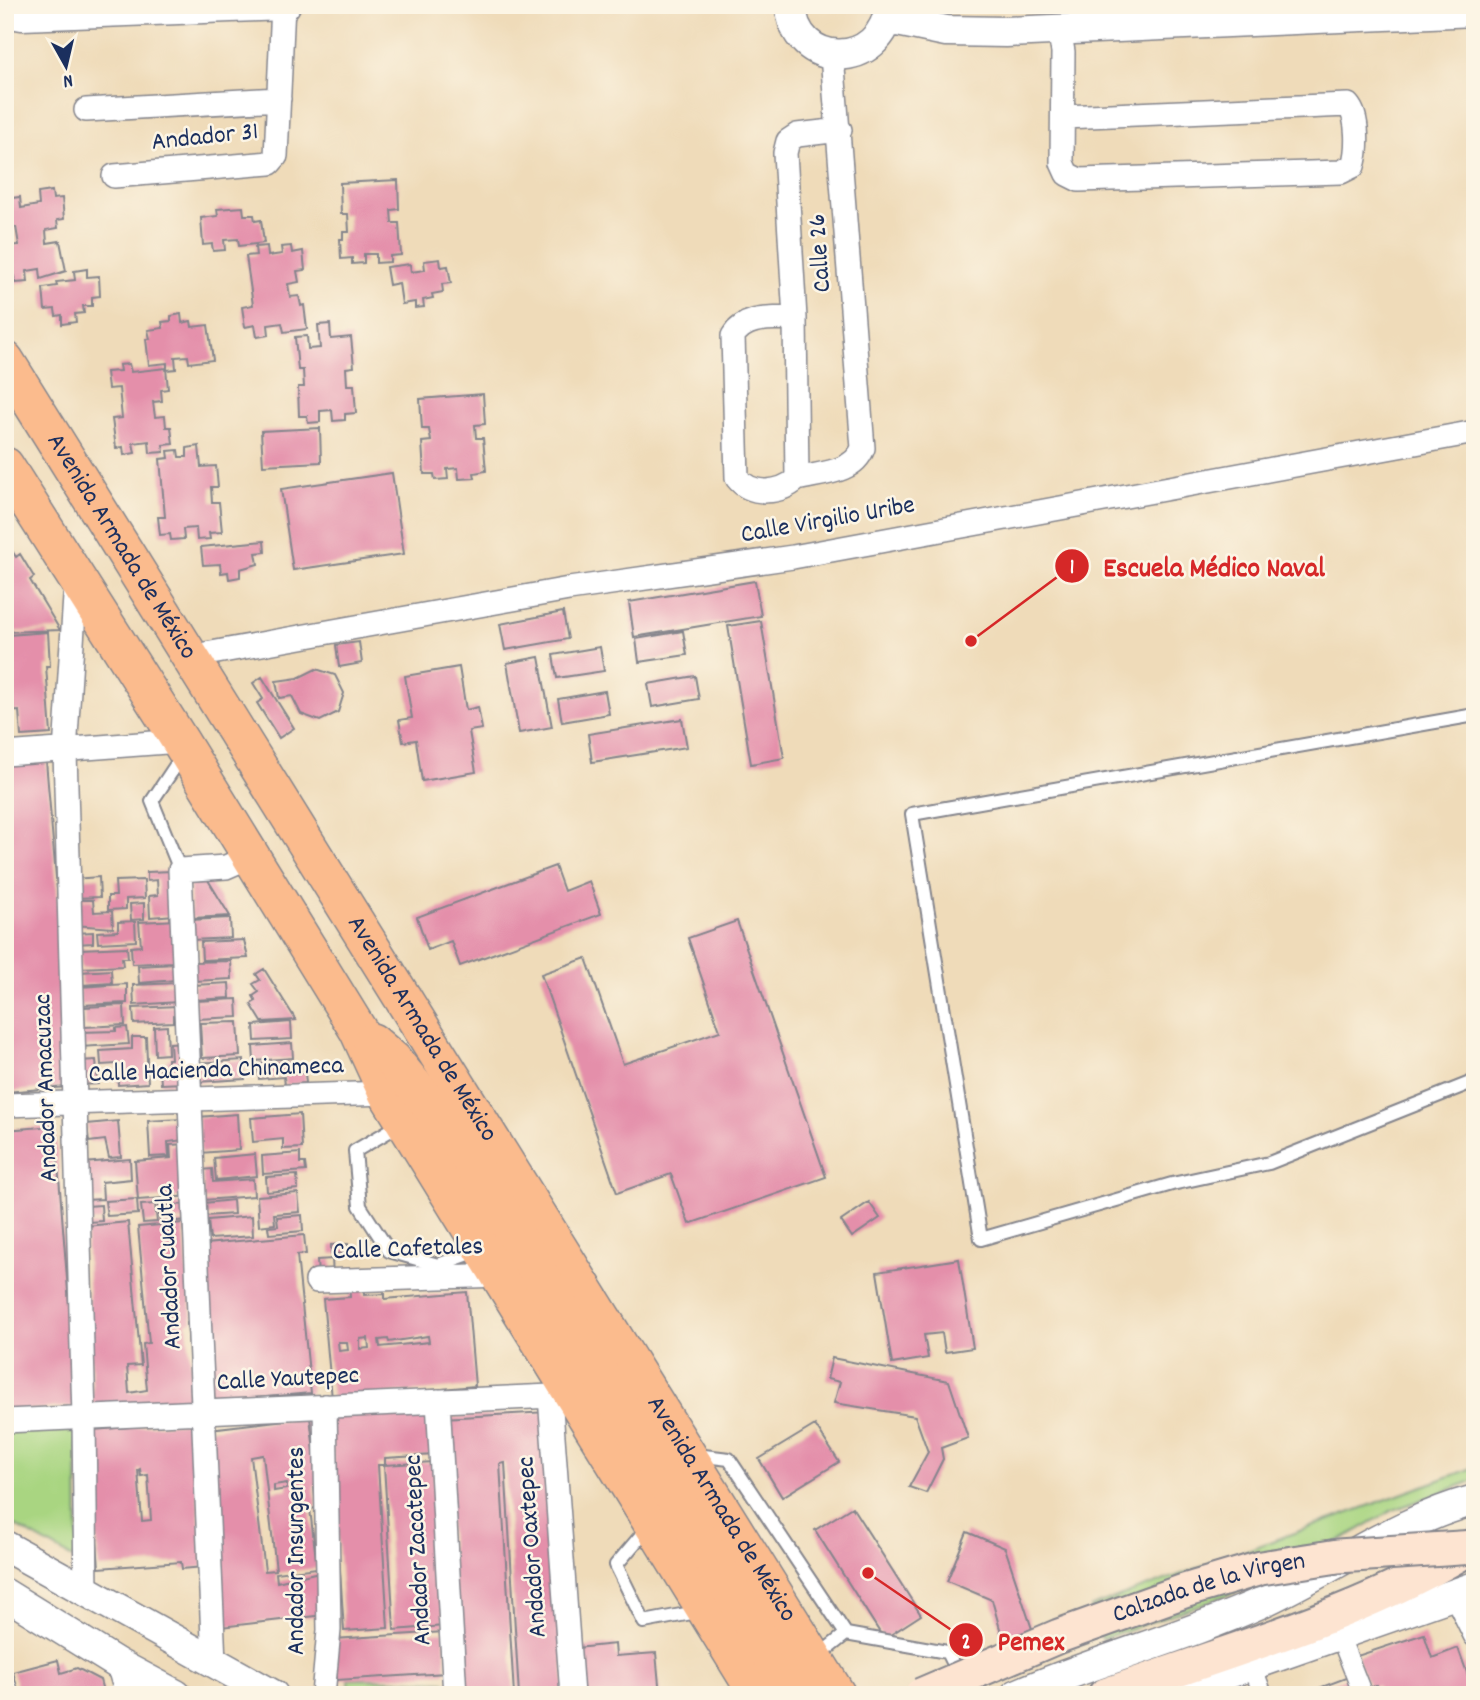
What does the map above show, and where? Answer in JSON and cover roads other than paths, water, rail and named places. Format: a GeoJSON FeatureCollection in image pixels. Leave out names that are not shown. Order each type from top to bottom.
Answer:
{"type":"FeatureCollection","features":[{"type":"Feature","properties":{"kind":"main road","name":"Avenida Armada de México"},"geometry":{"type":"LineString","coordinates":[[5,360],[837,1695]]}},
{"type":"Feature","properties":{"kind":"main road","name":"Avenida Armada de México"},"geometry":{"type":"LineString","coordinates":[[5,466],[183,746],[358,1030],[396,1108],[493,1262],[562,1395],[652,1522],[758,1695]]}},
{"type":"Feature","properties":{"kind":"main road"},"geometry":{"type":"LineString","coordinates":[[358,1030],[393,1060],[457,1138],[777,1666],[806,1695]]}},
{"type":"Feature","properties":{"kind":"main road","name":"Calzada de la Virgen"},"geometry":{"type":"LineString","coordinates":[[1105,1695],[1161,1686],[1429,1572],[1475,1546]]}},
{"type":"Feature","properties":{"kind":"main road","name":"Calzada de la Virgen"},"geometry":{"type":"LineString","coordinates":[[921,1694],[1059,1636],[1184,1591],[1261,1568],[1338,1556],[1475,1546]]}},
{"type":"Feature","properties":{"kind":"street"},"geometry":{"type":"LineString","coordinates":[[11,16],[284,5]]}},
{"type":"Feature","properties":{"kind":"street","name":"Andador 31"},"geometry":{"type":"LineString","coordinates":[[114,176],[270,163],[276,156],[284,5]]}},
{"type":"Feature","properties":{"kind":"street"},"geometry":{"type":"LineString","coordinates":[[766,5],[792,12],[803,38],[821,51],[832,55],[862,50],[879,37],[889,12],[946,31],[1059,28],[1143,16],[1475,11]]}},
{"type":"Feature","properties":{"kind":"street"},"geometry":{"type":"LineString","coordinates":[[1059,28],[1063,52],[1062,163],[1067,174],[1079,180],[1341,172],[1353,166],[1356,157],[1353,111],[1348,105],[1064,117]]}},
{"type":"Feature","properties":{"kind":"street","name":"Calle 26"},"geometry":{"type":"LineString","coordinates":[[797,479],[850,466],[860,458],[863,448],[832,55]]}},
{"type":"Feature","properties":{"kind":"street"},"geometry":{"type":"LineString","coordinates":[[86,110],[279,99]]}},
{"type":"Feature","properties":{"kind":"street"},"geometry":{"type":"LineString","coordinates":[[795,318],[754,320],[740,325],[733,336],[731,350],[737,478],[744,486],[755,491],[785,489],[797,479],[795,318],[785,153],[788,141],[797,135],[840,130]]}},
{"type":"Feature","properties":{"kind":"street","name":"Calle Virgilio Uribe"},"geometry":{"type":"LineString","coordinates":[[189,657],[569,589],[793,556],[1475,432]]}},
{"type":"Feature","properties":{"kind":"street","name":"Andador Amacuzac"},"geometry":{"type":"LineString","coordinates":[[76,581],[65,752],[84,1418],[86,1593]]}},
{"type":"Feature","properties":{"kind":"street"},"geometry":{"type":"LineString","coordinates":[[5,754],[183,746]]}},
{"type":"Feature","properties":{"kind":"street"},"geometry":{"type":"LineString","coordinates":[[180,870],[226,867],[251,856]]}},
{"type":"Feature","properties":{"kind":"street","name":"Andador Cuautla"},"geometry":{"type":"LineString","coordinates":[[180,870],[214,1662]]}},
{"type":"Feature","properties":{"kind":"street","name":"Calle Hacienda Chinameca"},"geometry":{"type":"LineString","coordinates":[[5,1105],[190,1100],[396,1108]]}},
{"type":"Feature","properties":{"kind":"street","name":"Calle Cafetales"},"geometry":{"type":"LineString","coordinates":[[317,1281],[493,1262]]}},
{"type":"Feature","properties":{"kind":"street","name":"Calle Yautepec"},"geometry":{"type":"LineString","coordinates":[[5,1421],[562,1395]]}},
{"type":"Feature","properties":{"kind":"street","name":"Andador Oaxtepec"},"geometry":{"type":"LineString","coordinates":[[562,1395],[572,1695]]}},
{"type":"Feature","properties":{"kind":"street","name":"Andador Zacatepec"},"geometry":{"type":"LineString","coordinates":[[438,1401],[455,1695]]}},
{"type":"Feature","properties":{"kind":"street","name":"Andador Insurgentes"},"geometry":{"type":"LineString","coordinates":[[323,1695],[329,1630],[324,1406]]}},
{"type":"Feature","properties":{"kind":"street"},"geometry":{"type":"LineString","coordinates":[[1016,1695],[1247,1609],[1319,1574],[1408,1524],[1475,1500]]}},
{"type":"Feature","properties":{"kind":"street"},"geometry":{"type":"LineString","coordinates":[[5,1546],[273,1695]]}},
{"type":"Feature","properties":{"kind":"street"},"geometry":{"type":"LineString","coordinates":[[1465,1591],[1475,1635]]}},
{"type":"Feature","properties":{"kind":"street","name":"Calzada de la Virgen"},"geometry":{"type":"LineString","coordinates":[[1161,1686],[1252,1664],[1465,1591]]}},
{"type":"Feature","properties":{"kind":"street"},"geometry":{"type":"LineString","coordinates":[[5,1594],[118,1664],[176,1695]]}},
{"type":"Feature","properties":{"kind":"street"},"geometry":{"type":"LineString","coordinates":[[1339,1634],[1363,1695]]}},
{"type":"Feature","properties":{"kind":"street"},"geometry":{"type":"LineString","coordinates":[[118,1664],[127,1695]]}},
{"type":"Feature","properties":{"kind":"street"},"geometry":{"type":"LineString","coordinates":[[1252,1664],[1263,1695]]}},
{"type":"Feature","properties":{"kind":"street"},"geometry":{"type":"LineString","coordinates":[[5,1688],[7,1695]]}},
{"type":"Feature","properties":{"kind":"lane"},"geometry":{"type":"LineString","coordinates":[[1475,715],[912,814],[981,1239],[1172,1184],[1269,1163],[1475,1081]]}},
{"type":"Feature","properties":{"kind":"lane","name":"Andador Cuautla"},"geometry":{"type":"LineString","coordinates":[[180,870],[152,801],[183,746]]}},
{"type":"Feature","properties":{"kind":"lane"},"geometry":{"type":"LineString","coordinates":[[396,1108],[355,1151],[360,1206],[389,1251],[438,1265],[493,1262]]}},
{"type":"Feature","properties":{"kind":"lane"},"geometry":{"type":"LineString","coordinates":[[687,1454],[729,1459],[846,1634],[947,1652],[968,1695]]}},
{"type":"Feature","properties":{"kind":"lane"},"geometry":{"type":"LineString","coordinates":[[652,1522],[616,1565],[644,1622],[706,1610]]}},
{"type":"Feature","properties":{"kind":"lane"},"geometry":{"type":"LineString","coordinates":[[815,1658],[846,1634]]}},
{"type":"Feature","properties":{"kind":"place","name":"Escuela Médico Naval"},"geometry":{"type":"Point","coordinates":[971,641]}},
{"type":"Feature","properties":{"kind":"place","name":"Pemex"},"geometry":{"type":"Point","coordinates":[868,1573]}}]}
